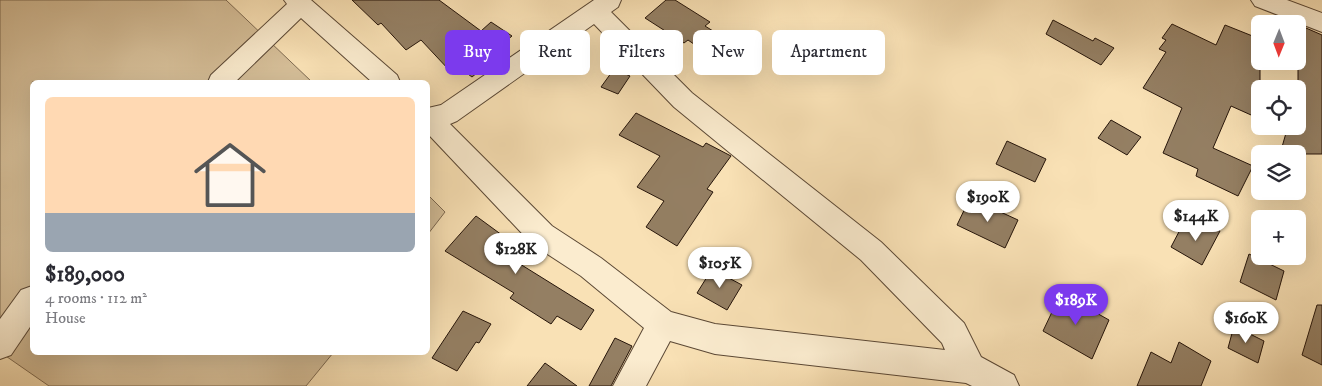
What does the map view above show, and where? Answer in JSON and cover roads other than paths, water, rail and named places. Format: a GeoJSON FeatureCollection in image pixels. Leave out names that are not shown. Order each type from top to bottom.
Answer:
{"type":"FeatureCollection","features":[{"type":"Feature","properties":{"kind":"street"},"geometry":{"type":"LineString","coordinates":[[1263,0],[1322,23]]}},
{"type":"Feature","properties":{"kind":"street"},"geometry":{"type":"LineString","coordinates":[[222,80],[298,2],[386,80]]}},
{"type":"Feature","properties":{"kind":"street"},"geometry":{"type":"LineString","coordinates":[[430,118],[448,114],[604,6],[683,100],[871,251],[953,332],[970,368]]}},
{"type":"Feature","properties":{"kind":"street"},"geometry":{"type":"LineString","coordinates":[[430,120],[542,235],[591,267],[663,324],[715,339],[970,368],[1003,386]]}},
{"type":"Feature","properties":{"kind":"street"},"geometry":{"type":"LineString","coordinates":[[0,344],[30,303]]}},
{"type":"Feature","properties":{"kind":"street"},"geometry":{"type":"LineString","coordinates":[[629,386],[663,324]]}}]}
